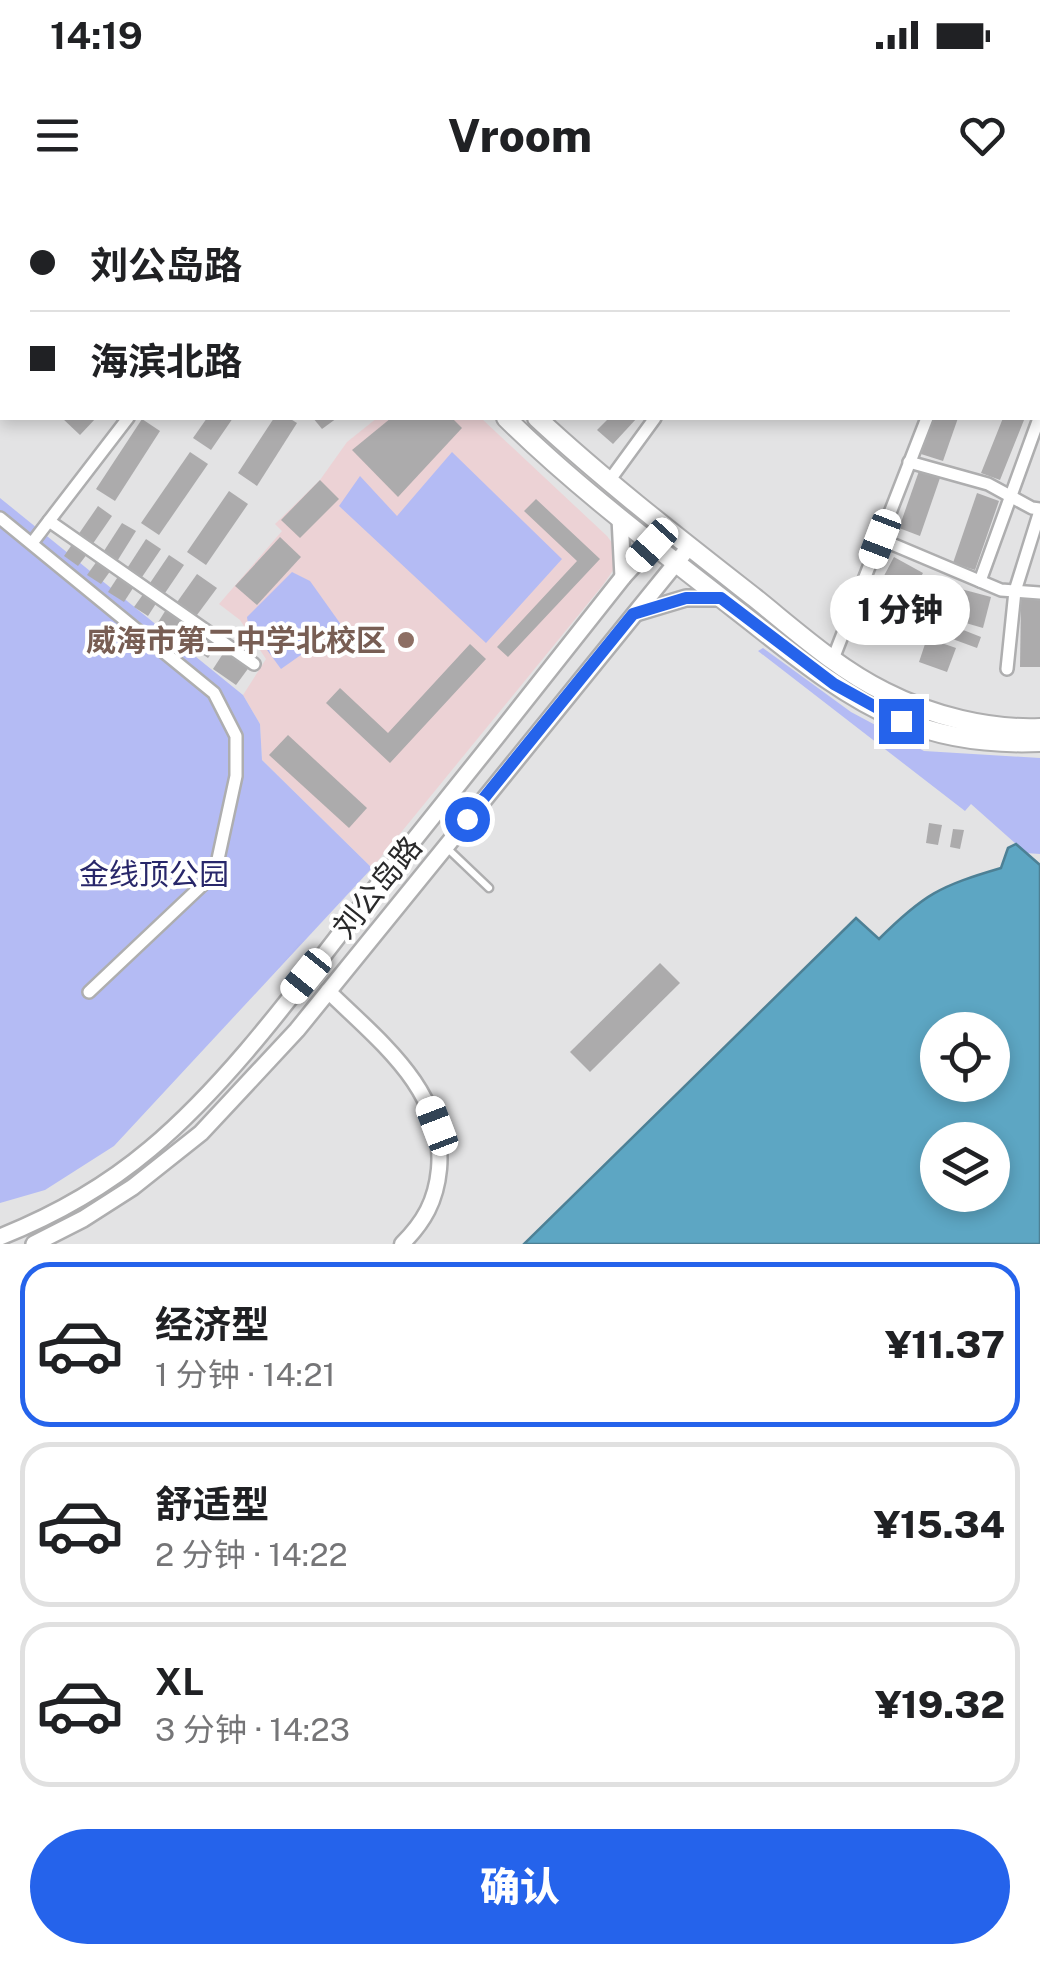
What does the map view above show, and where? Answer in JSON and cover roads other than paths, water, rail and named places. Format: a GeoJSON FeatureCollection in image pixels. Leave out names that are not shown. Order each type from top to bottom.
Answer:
{"type":"FeatureCollection","features":[{"type":"Feature","properties":{"kind":"main road"},"geometry":{"type":"LineString","coordinates":[[508,420],[556,466],[652,545],[834,684],[901,721],[971,739],[1040,742]]}},
{"type":"Feature","properties":{"kind":"main road"},"geometry":{"type":"LineString","coordinates":[[539,420],[690,547],[832,659],[884,692],[947,717],[1016,729],[1040,728]]}},
{"type":"Feature","properties":{"kind":"main road"},"geometry":{"type":"LineString","coordinates":[[620,518],[623,578]]}},
{"type":"Feature","properties":{"kind":"main road","name":"刘公岛路"},"geometry":{"type":"LineString","coordinates":[[0,1237],[38,1222],[94,1188],[149,1150],[186,1115],[265,1027],[667,528]]}},
{"type":"Feature","properties":{"kind":"main road","name":"刘公岛路"},"geometry":{"type":"LineString","coordinates":[[34,1244],[83,1219],[165,1165],[213,1120],[297,1030],[690,547]]}},
{"type":"Feature","properties":{"kind":"main road"},"geometry":{"type":"LineString","coordinates":[[633,614],[686,598],[721,598]]}},
{"type":"Feature","properties":{"kind":"street"},"geometry":{"type":"LineString","coordinates":[[32,543],[126,420]]}},
{"type":"Feature","properties":{"kind":"street"},"geometry":{"type":"LineString","coordinates":[[609,482],[654,420]]}},
{"type":"Feature","properties":{"kind":"street"},"geometry":{"type":"LineString","coordinates":[[832,659],[925,420]]}},
{"type":"Feature","properties":{"kind":"street"},"geometry":{"type":"LineString","coordinates":[[980,582],[1036,420]]}},
{"type":"Feature","properties":{"kind":"street"},"geometry":{"type":"LineString","coordinates":[[909,462],[988,484],[1040,510],[1016,591],[1007,669]]}},
{"type":"Feature","properties":{"kind":"street"},"geometry":{"type":"LineString","coordinates":[[0,518],[214,693],[236,736],[236,776],[215,873],[90,992]]}},
{"type":"Feature","properties":{"kind":"street"},"geometry":{"type":"LineString","coordinates":[[49,521],[254,664]]}},
{"type":"Feature","properties":{"kind":"street"},"geometry":{"type":"LineString","coordinates":[[880,539],[1000,590],[1040,593]]}},
{"type":"Feature","properties":{"kind":"street"},"geometry":{"type":"LineString","coordinates":[[328,992],[406,1070],[430,1106],[437,1126],[441,1143],[431,1207],[402,1244]]}},
{"type":"Feature","properties":{"kind":"lane"},"geometry":{"type":"LineString","coordinates":[[445,846],[490,888]]}},
{"type":"Feature","properties":{"kind":"place","name":"威海市第二中学北校区"},"geometry":{"type":"Point","coordinates":[406,640]}},
{"type":"Feature","properties":{"kind":"park label","name":"金线顶公园"},"geometry":{"type":"Point","coordinates":[154,874]}}]}
